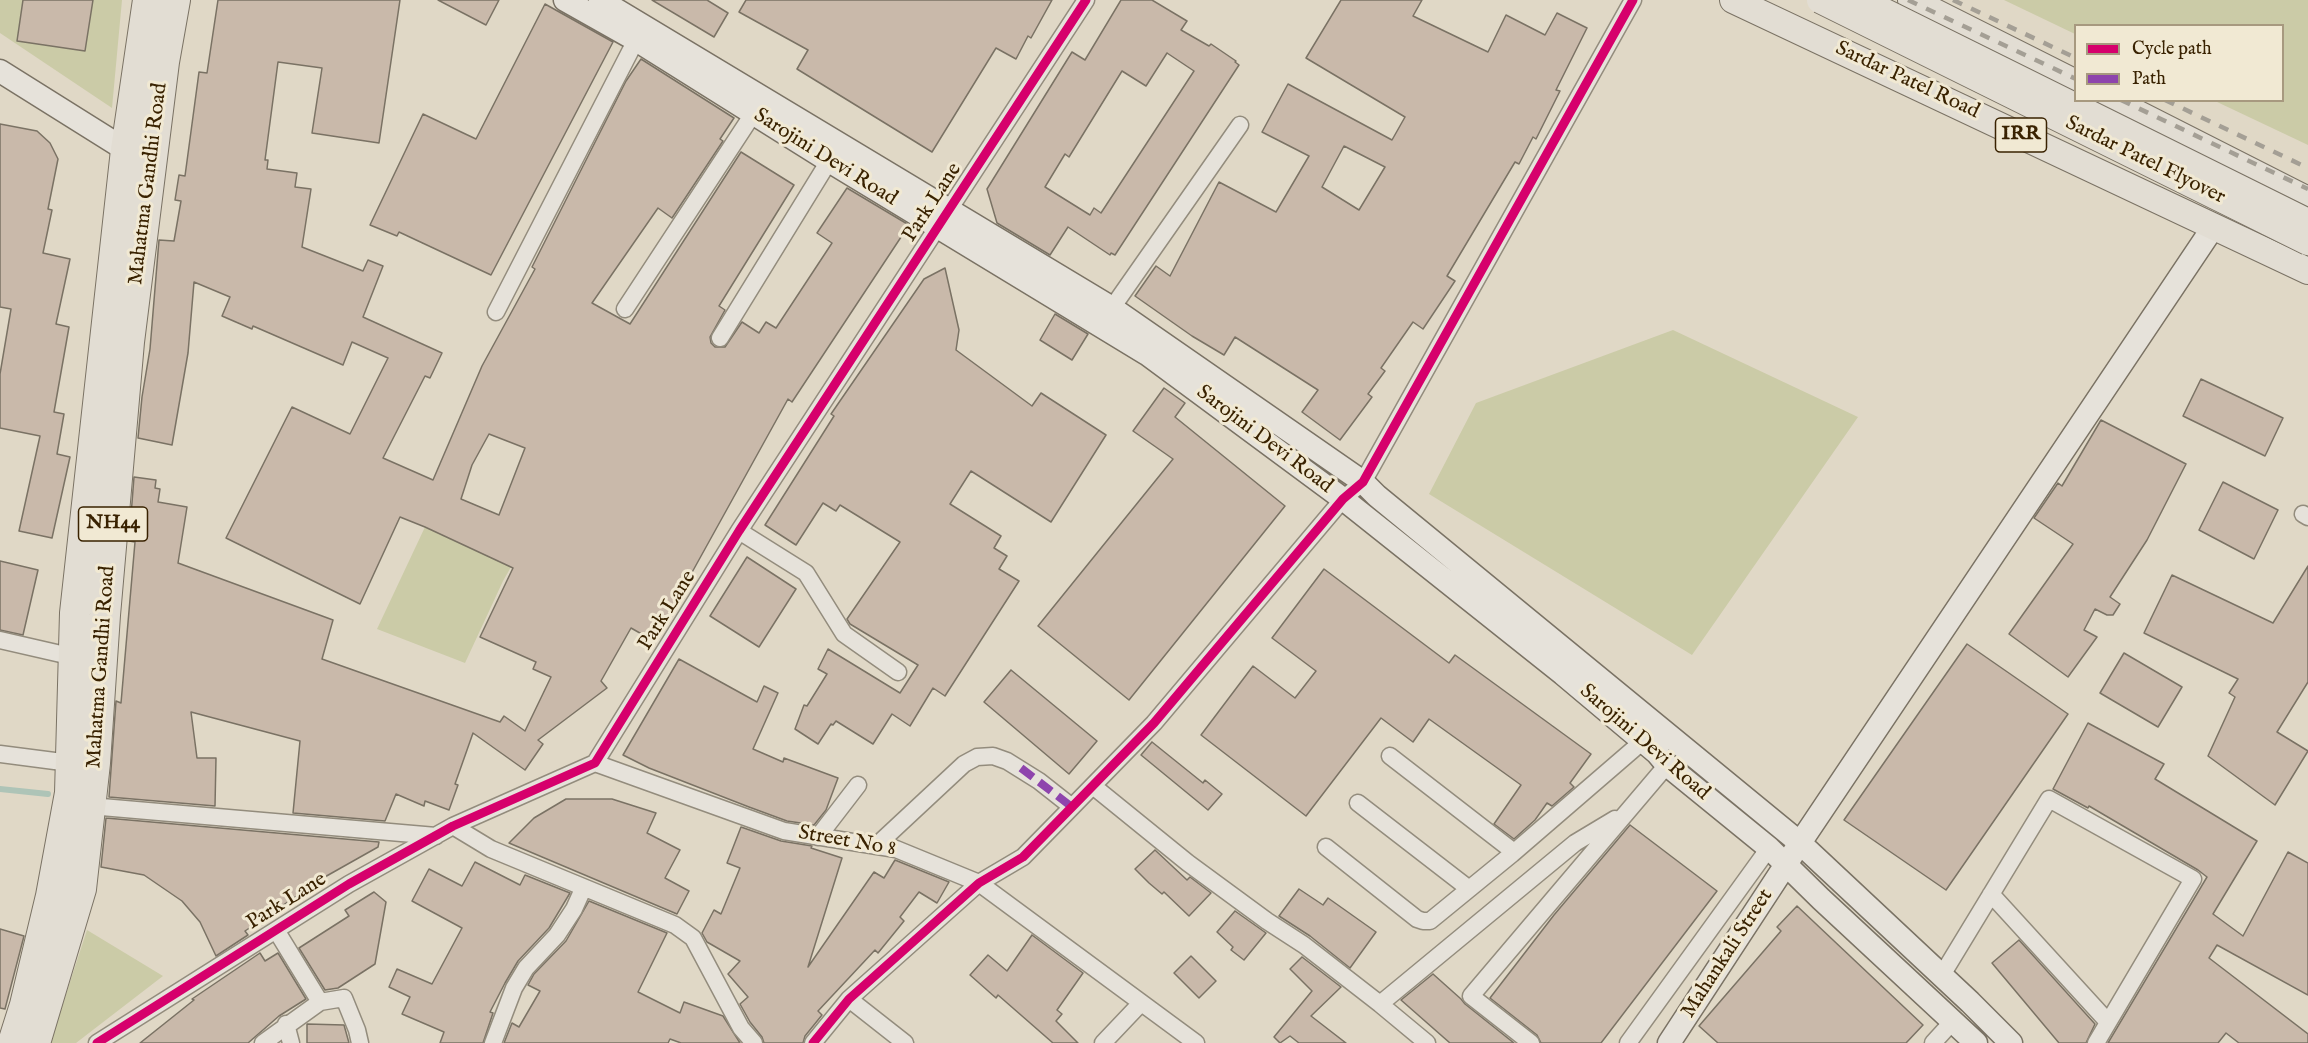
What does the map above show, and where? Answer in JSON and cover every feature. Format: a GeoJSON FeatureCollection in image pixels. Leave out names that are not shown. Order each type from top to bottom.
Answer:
{"type":"FeatureCollection","features":[{"type":"Feature","properties":{"kind":"highway","name":"Mahatma Gandhi Road"},"geometry":{"type":"LineString","coordinates":[[13,1043],[25,1005],[51,896],[70,793],[77,592],[126,150],[148,0]]}},
{"type":"Feature","properties":{"kind":"highway","name":"Mahatma Gandhi Road"},"geometry":{"type":"LineString","coordinates":[[35,1043],[81,889],[129,342],[164,62],[175,0]]}},
{"type":"Feature","properties":{"kind":"main road","name":"Sarojini Devi Road"},"geometry":{"type":"LineString","coordinates":[[565,0],[636,40],[829,161],[1112,308],[1363,482],[1377,496],[1800,843],[1942,975],[2011,1043]]}},
{"type":"Feature","properties":{"kind":"main road","name":"Sarojini Devi Road"},"geometry":{"type":"LineString","coordinates":[[600,0],[944,219],[1147,354],[1343,499],[1563,674],[1657,753],[1667,765],[1769,848],[1976,1043]]}},
{"type":"Feature","properties":{"kind":"main road","name":"Sardar Patel Road"},"geometry":{"type":"LineString","coordinates":[[1733,0],[2308,271]]}},
{"type":"Feature","properties":{"kind":"main road","name":"Sardar Patel Flyover"},"geometry":{"type":"LineString","coordinates":[[1820,0],[2308,242]]}},
{"type":"Feature","properties":{"kind":"main road","name":"Sardar Patel Flyover"},"geometry":{"type":"LineString","coordinates":[[1861,0],[2308,222]]}},
{"type":"Feature","properties":{"kind":"main road"},"geometry":{"type":"LineString","coordinates":[[1911,0],[2074,82]]}},
{"type":"Feature","properties":{"kind":"main road"},"geometry":{"type":"LineString","coordinates":[[0,71],[126,150]]}},
{"type":"Feature","properties":{"kind":"main road"},"geometry":{"type":"LineString","coordinates":[[2115,102],[2305,198],[2271,253]]}},
{"type":"Feature","properties":{"kind":"main road","name":"Mahankali Street"},"geometry":{"type":"LineString","coordinates":[[1669,1043],[1800,843],[2214,226]]}},
{"type":"Feature","properties":{"kind":"street","name":"Park Lane"},"geometry":{"type":"LineString","coordinates":[[97,1043],[349,884],[453,826],[595,763],[739,531],[1086,0]]}},
{"type":"Feature","properties":{"kind":"street"},"geometry":{"type":"LineString","coordinates":[[813,1043],[849,999],[979,883],[1023,857],[1093,786],[1154,723],[1343,499],[1363,482],[1633,0]]}},
{"type":"Feature","properties":{"kind":"street"},"geometry":{"type":"LineString","coordinates":[[496,312],[636,40]]}},
{"type":"Feature","properties":{"kind":"street"},"geometry":{"type":"LineString","coordinates":[[625,309],[753,114]]}},
{"type":"Feature","properties":{"kind":"street"},"geometry":{"type":"LineString","coordinates":[[1112,308],[1240,124]]}},
{"type":"Feature","properties":{"kind":"street"},"geometry":{"type":"LineString","coordinates":[[720,338],[829,161]]}},
{"type":"Feature","properties":{"kind":"street"},"geometry":{"type":"LineString","coordinates":[[739,531],[806,573],[844,634],[898,672]]}},
{"type":"Feature","properties":{"kind":"street"},"geometry":{"type":"LineString","coordinates":[[0,640],[74,657]]}},
{"type":"Feature","properties":{"kind":"street"},"geometry":{"type":"LineString","coordinates":[[1326,847],[1423,921],[1430,921],[1643,741]]}},
{"type":"Feature","properties":{"kind":"street"},"geometry":{"type":"LineString","coordinates":[[0,754],[70,763]]}},
{"type":"Feature","properties":{"kind":"street"},"geometry":{"type":"LineString","coordinates":[[876,846],[964,764],[976,757],[993,756],[1014,764],[1072,807]]}},
{"type":"Feature","properties":{"kind":"street"},"geometry":{"type":"LineString","coordinates":[[1390,756],[1514,852]]}},
{"type":"Feature","properties":{"kind":"street","name":"Street No 8"},"geometry":{"type":"LineString","coordinates":[[595,763],[784,831],[896,849],[979,883],[1196,1043]]}},
{"type":"Feature","properties":{"kind":"street"},"geometry":{"type":"LineString","coordinates":[[1531,1043],[1471,996],[1667,765]]}},
{"type":"Feature","properties":{"kind":"street"},"geometry":{"type":"LineString","coordinates":[[818,837],[858,785]]}},
{"type":"Feature","properties":{"kind":"street"},"geometry":{"type":"LineString","coordinates":[[1093,786],[1188,863],[1304,945],[1427,1043]]}},
{"type":"Feature","properties":{"kind":"street"},"geometry":{"type":"LineString","coordinates":[[1942,975],[2049,799],[2193,879],[2096,1043]]}},
{"type":"Feature","properties":{"kind":"street"},"geometry":{"type":"LineString","coordinates":[[1358,803],[1468,888]]}},
{"type":"Feature","properties":{"kind":"street"},"geometry":{"type":"LineString","coordinates":[[90,806],[436,836]]}},
{"type":"Feature","properties":{"kind":"street"},"geometry":{"type":"LineString","coordinates":[[1380,1004],[1575,843],[1629,810]]}},
{"type":"Feature","properties":{"kind":"street"},"geometry":{"type":"LineString","coordinates":[[453,826],[491,849],[583,889],[675,925],[693,938],[741,1028],[754,1043]]}},
{"type":"Feature","properties":{"kind":"street"},"geometry":{"type":"LineString","coordinates":[[1628,1043],[1769,848]]}},
{"type":"Feature","properties":{"kind":"street"},"geometry":{"type":"LineString","coordinates":[[493,1043],[514,988],[526,968],[557,935],[574,909],[583,889]]}},
{"type":"Feature","properties":{"kind":"street"},"geometry":{"type":"LineString","coordinates":[[1991,894],[2108,1022]]}},
{"type":"Feature","properties":{"kind":"street"},"geometry":{"type":"LineString","coordinates":[[276,930],[320,1002]]}},
{"type":"Feature","properties":{"kind":"street"},"geometry":{"type":"LineString","coordinates":[[263,1043],[286,1024],[320,1002],[344,998],[360,1043]]}},
{"type":"Feature","properties":{"kind":"street"},"geometry":{"type":"LineString","coordinates":[[849,999],[905,1043]]}},
{"type":"Feature","properties":{"kind":"street"},"geometry":{"type":"LineString","coordinates":[[1103,1043],[1141,1003]]}},
{"type":"Feature","properties":{"kind":"street"},"geometry":{"type":"LineString","coordinates":[[1934,1043],[1954,1020]]}},
{"type":"Feature","properties":{"kind":"street"},"geometry":{"type":"LineString","coordinates":[[286,1024],[291,1043]]}},
{"type":"Feature","properties":{"kind":"green space"},"geometry":{"type":"Polygon","coordinates":[[[0,0],[122,0],[112,108],[0,33],[0,0]]]}},
{"type":"Feature","properties":{"kind":"green space"},"geometry":{"type":"Polygon","coordinates":[[[2004,0],[2308,0],[2308,145],[2217,102],[2284,102],[2284,24],[2074,24],[2074,34],[2004,0]]]}},
{"type":"Feature","properties":{"kind":"green space"},"geometry":{"type":"Polygon","coordinates":[[[1673,330],[1858,417],[1692,655],[1429,494],[1476,403],[1673,330]]]}},
{"type":"Feature","properties":{"kind":"green space"},"geometry":{"type":"Polygon","coordinates":[[[425,527],[511,567],[465,663],[377,629],[425,527]]]}},
{"type":"Feature","properties":{"kind":"green space"},"geometry":{"type":"Polygon","coordinates":[[[87,930],[163,976],[76,1043],[50,1043],[87,930]]]}},
{"type":"Feature","properties":{"kind":"building"},"geometry":{"type":"Polygon","coordinates":[[[23,0],[93,0],[85,51],[17,41],[23,0]]]}},
{"type":"Feature","properties":{"kind":"building"},"geometry":{"type":"Polygon","coordinates":[[[218,0],[400,0],[379,143],[312,133],[322,68],[278,62],[265,160],[268,160],[267,169],[297,173],[295,187],[311,189],[302,247],[363,271],[368,260],[383,266],[363,317],[442,353],[430,378],[425,376],[383,458],[433,480],[482,366],[535,269],[532,267],[626,81],[641,59],[734,118],[720,139],[723,141],[672,218],[658,208],[592,303],[630,324],[741,152],[794,185],[719,306],[725,310],[710,337],[715,347],[725,347],[742,322],[759,333],[766,322],[776,328],[832,243],[817,233],[847,188],[909,225],[792,402],[788,399],[654,641],[631,628],[601,681],[607,688],[538,740],[543,744],[525,770],[473,733],[455,784],[458,785],[449,810],[425,801],[424,806],[396,794],[385,821],[293,813],[300,741],[191,712],[197,758],[216,758],[215,806],[109,797],[116,701],[121,703],[135,542],[129,541],[134,477],[156,480],[155,488],[160,489],[158,502],[187,507],[178,563],[333,620],[322,659],[500,722],[504,716],[525,731],[551,677],[533,669],[536,662],[480,637],[513,568],[425,527],[400,517],[360,604],[226,538],[292,407],[350,434],[388,358],[352,342],[343,365],[253,326],[252,329],[222,316],[230,297],[194,282],[188,353],[172,445],[138,438],[150,349],[159,240],[174,241],[181,201],[175,200],[179,175],[185,176],[199,72],[207,73],[218,0]],[[489,434],[472,465],[461,499],[499,515],[525,448],[489,434]]]}},
{"type":"Feature","properties":{"kind":"building"},"geometry":{"type":"Polygon","coordinates":[[[438,0],[499,0],[486,25],[438,0]]]}},
{"type":"Feature","properties":{"kind":"building"},"geometry":{"type":"Polygon","coordinates":[[[652,0],[707,0],[728,13],[714,37],[652,0]]]}},
{"type":"Feature","properties":{"kind":"building"},"geometry":{"type":"Polygon","coordinates":[[[746,0],[1052,0],[1031,38],[1028,36],[1016,59],[996,48],[932,152],[797,69],[808,50],[739,12],[746,0]]]}},
{"type":"Feature","properties":{"kind":"building"},"geometry":{"type":"Polygon","coordinates":[[[1121,0],[1152,0],[1187,21],[1181,30],[1209,46],[1211,44],[1239,65],[1115,255],[1111,253],[1110,255],[1068,227],[1050,255],[997,223],[987,189],[1072,52],[1085,60],[1121,0]],[[1167,53],[1146,86],[1122,71],[1069,157],[1065,154],[1045,187],[1090,215],[1094,208],[1101,213],[1194,71],[1167,53]]]}},
{"type":"Feature","properties":{"kind":"building"},"geometry":{"type":"Polygon","coordinates":[[[1341,0],[1422,0],[1413,16],[1488,52],[1506,15],[1545,35],[1557,13],[1587,28],[1556,90],[1560,91],[1536,139],[1533,137],[1519,164],[1515,162],[1447,276],[1455,281],[1423,329],[1413,322],[1381,368],[1385,371],[1368,394],[1372,397],[1340,440],[1302,412],[1318,390],[1235,337],[1224,355],[1192,336],[1135,296],[1156,266],[1170,276],[1219,182],[1276,212],[1309,156],[1262,132],[1288,84],[1392,140],[1405,117],[1306,58],[1341,0]],[[1344,146],[1322,187],[1359,210],[1385,167],[1344,146]]]}},
{"type":"Feature","properties":{"kind":"building"},"geometry":{"type":"Polygon","coordinates":[[[545,4],[613,42],[491,275],[399,232],[397,236],[370,225],[423,114],[476,139],[545,4]]]}},
{"type":"Feature","properties":{"kind":"building"},"geometry":{"type":"Polygon","coordinates":[[[0,124],[37,131],[50,143],[58,159],[48,209],[52,210],[43,253],[70,259],[56,324],[69,327],[54,412],[64,414],[57,454],[70,457],[52,538],[19,531],[40,436],[0,428],[0,374],[11,309],[0,307],[0,124]]]}},
{"type":"Feature","properties":{"kind":"building"},"geometry":{"type":"Polygon","coordinates":[[[945,268],[959,330],[956,350],[1032,406],[1041,393],[1106,435],[1051,522],[971,471],[950,504],[1001,536],[994,548],[1007,556],[999,569],[1019,581],[945,696],[933,688],[910,726],[892,714],[873,744],[836,721],[833,725],[831,724],[818,744],[795,729],[804,705],[807,706],[827,674],[818,669],[828,649],[900,693],[918,665],[850,624],[847,619],[900,542],[840,505],[836,511],[823,503],[796,545],[765,525],[834,416],[831,414],[924,279],[945,268]]]}},
{"type":"Feature","properties":{"kind":"building"},"geometry":{"type":"Polygon","coordinates":[[[1055,314],[1088,334],[1072,360],[1040,340],[1055,314]]]}},
{"type":"Feature","properties":{"kind":"building"},"geometry":{"type":"Polygon","coordinates":[[[2201,379],[2283,418],[2265,456],[2183,416],[2201,379]]]}},
{"type":"Feature","properties":{"kind":"building"},"geometry":{"type":"Polygon","coordinates":[[[1164,388],[1185,403],[1175,417],[1285,506],[1129,700],[1038,626],[1173,459],[1133,431],[1164,388]]]}},
{"type":"Feature","properties":{"kind":"building"},"geometry":{"type":"Polygon","coordinates":[[[2101,420],[2186,464],[2147,540],[2110,597],[2120,604],[2113,615],[2107,615],[2095,609],[2084,630],[2097,637],[2068,677],[2009,634],[2073,544],[2034,518],[2058,483],[2062,486],[2101,420]]]}},
{"type":"Feature","properties":{"kind":"building"},"geometry":{"type":"Polygon","coordinates":[[[2223,482],[2278,510],[2254,559],[2199,530],[2223,482]]]}},
{"type":"Feature","properties":{"kind":"building"},"geometry":{"type":"Polygon","coordinates":[[[747,557],[796,589],[759,647],[710,616],[747,557]]]}},
{"type":"Feature","properties":{"kind":"building"},"geometry":{"type":"Polygon","coordinates":[[[0,561],[38,570],[23,635],[0,630],[0,561]]]}},
{"type":"Feature","properties":{"kind":"building"},"geometry":{"type":"Polygon","coordinates":[[[2308,566],[2308,682],[2277,732],[2308,751],[2275,805],[2208,756],[2235,697],[2229,693],[2238,679],[2144,633],[2172,575],[2273,623],[2308,566]]]}},
{"type":"Feature","properties":{"kind":"building"},"geometry":{"type":"Polygon","coordinates":[[[1324,569],[1449,663],[1455,655],[1591,754],[1570,783],[1574,787],[1552,806],[1547,803],[1535,820],[1514,839],[1494,824],[1521,785],[1429,719],[1413,742],[1381,718],[1306,816],[1201,735],[1253,666],[1295,698],[1316,671],[1272,638],[1324,569]]]}},
{"type":"Feature","properties":{"kind":"building"},"geometry":{"type":"Polygon","coordinates":[[[1967,644],[2068,714],[1946,890],[1844,820],[1967,644]]]}},
{"type":"Feature","properties":{"kind":"building"},"geometry":{"type":"Polygon","coordinates":[[[2124,653],[2182,687],[2158,727],[2100,693],[2124,653]]]}},
{"type":"Feature","properties":{"kind":"building"},"geometry":{"type":"Polygon","coordinates":[[[679,659],[757,702],[764,686],[778,693],[753,749],[783,762],[784,758],[838,778],[826,810],[814,825],[787,821],[649,768],[623,755],[679,659]]]}},
{"type":"Feature","properties":{"kind":"building"},"geometry":{"type":"Polygon","coordinates":[[[1011,670],[1097,741],[1069,774],[984,702],[1011,670]]]}},
{"type":"Feature","properties":{"kind":"building"},"geometry":{"type":"Polygon","coordinates":[[[2088,723],[2164,764],[2155,779],[2257,841],[2213,914],[2243,936],[2288,852],[2308,863],[2308,995],[2217,945],[2209,958],[2308,1034],[2308,1043],[2239,1043],[2226,1033],[2218,1043],[2108,1043],[2207,877],[2089,806],[2088,808],[2053,789],[2088,723]]]}},
{"type":"Feature","properties":{"kind":"building"},"geometry":{"type":"Polygon","coordinates":[[[1152,742],[1203,783],[1205,780],[1222,794],[1208,810],[1141,755],[1152,742]]]}},
{"type":"Feature","properties":{"kind":"building"},"geometry":{"type":"Polygon","coordinates":[[[566,799],[612,799],[656,813],[647,833],[680,850],[665,878],[689,891],[677,914],[509,843],[534,818],[566,799]]]}},
{"type":"Feature","properties":{"kind":"building"},"geometry":{"type":"Polygon","coordinates":[[[106,818],[379,842],[378,847],[323,878],[245,931],[248,935],[216,956],[200,922],[182,901],[144,875],[101,867],[106,818]]]}},
{"type":"Feature","properties":{"kind":"building"},"geometry":{"type":"Polygon","coordinates":[[[1630,825],[1717,891],[1601,1043],[1541,1043],[1537,1035],[1490,998],[1554,915],[1630,825]]]}},
{"type":"Feature","properties":{"kind":"building"},"geometry":{"type":"Polygon","coordinates":[[[741,827],[781,841],[812,846],[811,848],[842,858],[808,967],[874,872],[884,878],[895,860],[949,882],[937,903],[919,892],[900,917],[904,921],[878,953],[875,950],[818,1011],[822,1015],[805,1036],[803,1043],[764,1043],[740,1004],[748,997],[728,974],[740,961],[707,942],[702,933],[714,910],[721,914],[740,868],[727,863],[741,827]]]}},
{"type":"Feature","properties":{"kind":"building"},"geometry":{"type":"Polygon","coordinates":[[[1155,850],[1187,880],[1190,877],[1211,893],[1189,916],[1135,869],[1155,850]]]}},
{"type":"Feature","properties":{"kind":"building"},"geometry":{"type":"Polygon","coordinates":[[[475,862],[520,885],[525,875],[570,893],[549,928],[518,961],[505,983],[490,1012],[493,1013],[483,1043],[440,1043],[444,1032],[402,1014],[410,997],[389,987],[397,969],[432,984],[462,928],[412,901],[429,869],[462,886],[475,862]]]}},
{"type":"Feature","properties":{"kind":"building"},"geometry":{"type":"Polygon","coordinates":[[[1299,889],[1323,905],[1328,898],[1376,932],[1350,968],[1310,936],[1279,916],[1299,889]]]}},
{"type":"Feature","properties":{"kind":"building"},"geometry":{"type":"Polygon","coordinates":[[[374,892],[386,902],[375,964],[338,988],[325,990],[299,948],[349,916],[345,910],[374,892]]]}},
{"type":"Feature","properties":{"kind":"building"},"geometry":{"type":"Polygon","coordinates":[[[589,901],[667,933],[638,992],[680,1013],[684,1002],[723,1016],[740,1043],[681,1043],[670,1039],[668,1043],[504,1043],[512,1023],[519,1027],[540,991],[528,985],[534,974],[566,941],[589,901]]]}},
{"type":"Feature","properties":{"kind":"building"},"geometry":{"type":"Polygon","coordinates":[[[1797,906],[1923,1025],[1906,1043],[1718,1043],[1699,1026],[1781,931],[1777,927],[1797,906]]]}},
{"type":"Feature","properties":{"kind":"building"},"geometry":{"type":"Polygon","coordinates":[[[1235,911],[1266,933],[1244,960],[1231,950],[1233,947],[1217,932],[1235,911]]]}},
{"type":"Feature","properties":{"kind":"building"},"geometry":{"type":"Polygon","coordinates":[[[0,929],[24,936],[5,1009],[0,1008],[0,929]]]}},
{"type":"Feature","properties":{"kind":"building"},"geometry":{"type":"Polygon","coordinates":[[[1032,935],[1083,973],[1057,1010],[1062,1014],[1056,1021],[1078,1043],[1053,1043],[998,995],[996,998],[970,975],[988,955],[1007,971],[1032,935]]]}},
{"type":"Feature","properties":{"kind":"building"},"geometry":{"type":"Polygon","coordinates":[[[2019,940],[2095,1024],[2086,1043],[2059,1043],[1992,963],[2019,940]]]}},
{"type":"Feature","properties":{"kind":"building"},"geometry":{"type":"Polygon","coordinates":[[[260,953],[265,961],[278,953],[306,999],[279,1016],[248,1043],[140,1043],[194,1000],[192,999],[260,953]]]}},
{"type":"Feature","properties":{"kind":"building"},"geometry":{"type":"Polygon","coordinates":[[[1191,956],[1216,981],[1199,998],[1174,973],[1191,956]]]}},
{"type":"Feature","properties":{"kind":"building"},"geometry":{"type":"Polygon","coordinates":[[[1302,957],[1341,987],[1311,1016],[1346,1043],[1299,1043],[1290,1036],[1280,1043],[1274,1037],[1312,991],[1290,969],[1302,957]]]}},
{"type":"Feature","properties":{"kind":"building"},"geometry":{"type":"Polygon","coordinates":[[[1433,974],[1465,1004],[1514,1043],[1450,1043],[1401,1000],[1433,974]]]}},
{"type":"Feature","properties":{"kind":"building"},"geometry":{"type":"Polygon","coordinates":[[[307,1024],[344,1025],[349,1043],[307,1043],[307,1024]]]}},
{"type":"Feature","properties":{"kind":"waterway"},"geometry":{"type":"LineString","coordinates":[[0,789],[48,794]]}},
{"type":"Feature","properties":{"kind":"railway"},"geometry":{"type":"LineString","coordinates":[[1908,0],[2074,78]]}},
{"type":"Feature","properties":{"kind":"railway"},"geometry":{"type":"LineString","coordinates":[[1953,0],[2074,57]]}},
{"type":"Feature","properties":{"kind":"railway"},"geometry":{"type":"LineString","coordinates":[[2125,102],[2308,189]]}},
{"type":"Feature","properties":{"kind":"railway"},"geometry":{"type":"LineString","coordinates":[[2169,102],[2308,168]]}},
{"type":"Feature","properties":{"kind":"marked path"},"geometry":{"type":"LineString","coordinates":[[1021,768],[1072,807]]}},
{"type":"Feature","properties":{"kind":"cycle path"},"geometry":{"type":"LineString","coordinates":[[97,1043],[349,884],[453,826],[595,763],[739,531],[1086,0]]}},
{"type":"Feature","properties":{"kind":"cycle path"},"geometry":{"type":"LineString","coordinates":[[813,1043],[849,999],[979,883],[1023,857],[1154,723],[1343,499],[1363,482],[1633,0]]}}]}
